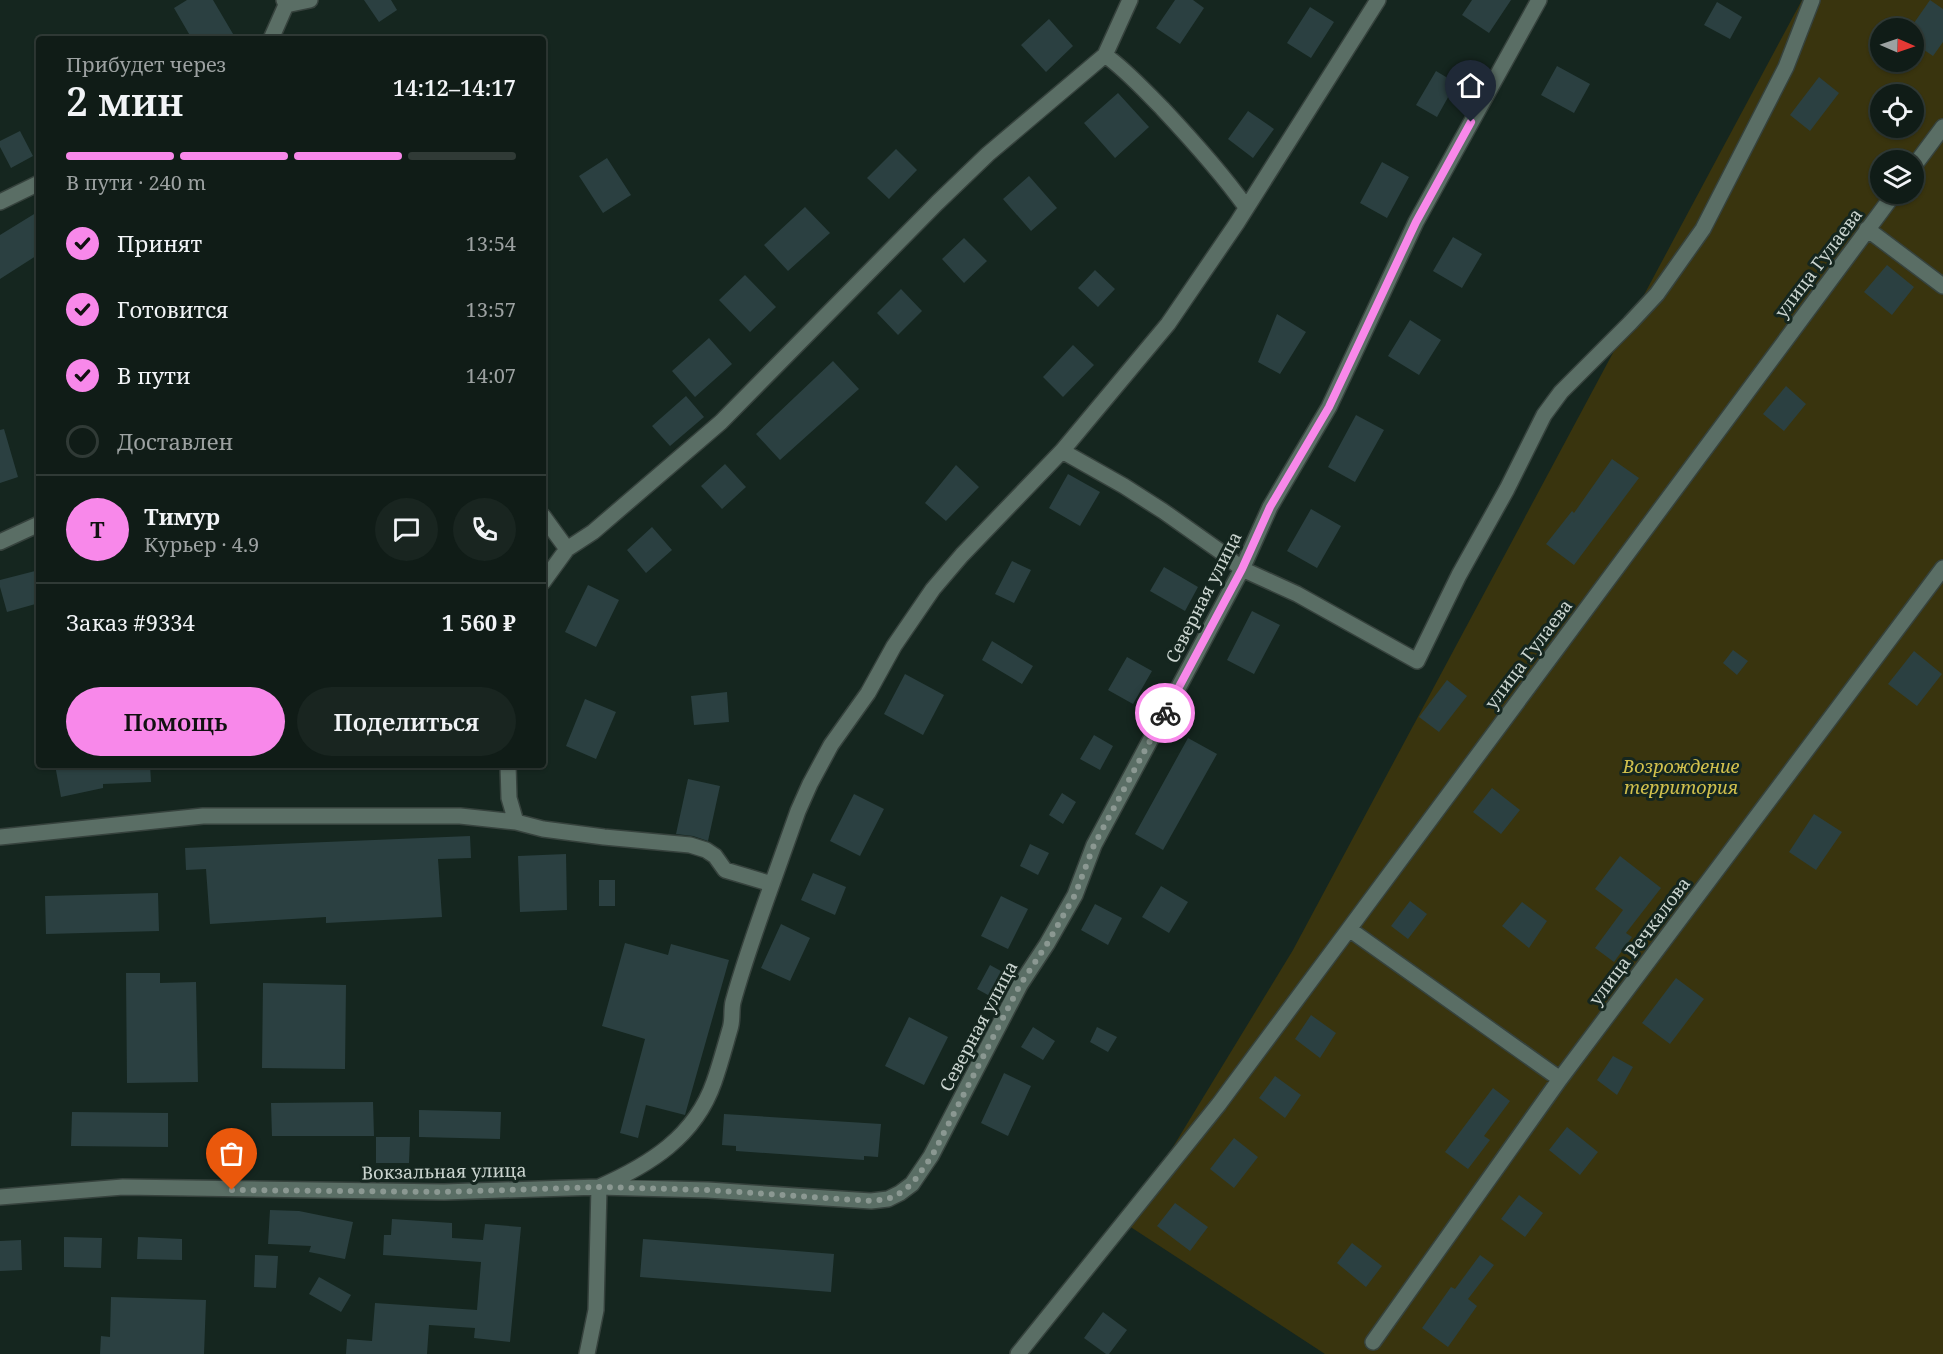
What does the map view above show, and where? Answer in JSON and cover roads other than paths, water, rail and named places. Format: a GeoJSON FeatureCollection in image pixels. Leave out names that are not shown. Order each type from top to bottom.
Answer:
{"type":"FeatureCollection","features":[{"type":"Feature","properties":{"kind":"street"},"geometry":{"type":"LineString","coordinates":[[272,36],[285,2],[310,0]]}},
{"type":"Feature","properties":{"kind":"street"},"geometry":{"type":"LineString","coordinates":[[546,578],[567,549],[593,532],[721,422],[988,154],[1105,54],[1130,0]]}},
{"type":"Feature","properties":{"kind":"street"},"geometry":{"type":"LineString","coordinates":[[587,1354],[596,1310],[599,1187],[650,1162],[686,1130],[699,1113],[714,1083],[731,1026],[732,1006],[744,961],[798,811],[831,745],[868,693],[894,646],[933,589],[962,555],[1062,451],[1168,324],[1237,223],[1378,0]]}},
{"type":"Feature","properties":{"kind":"street","name":"Северная улица"},"geometry":{"type":"LineString","coordinates":[[888,1199],[912,1184],[932,1156],[1020,985],[1075,895],[1094,845],[1242,569],[1270,507],[1329,407],[1416,222],[1539,0]]}},
{"type":"Feature","properties":{"kind":"street"},"geometry":{"type":"LineString","coordinates":[[1062,451],[1163,511],[1242,569],[1297,594],[1417,661],[1459,575],[1507,489],[1544,415],[1562,392],[1657,294],[1702,229],[1786,67],[1812,0]]}},
{"type":"Feature","properties":{"kind":"street"},"geometry":{"type":"LineString","coordinates":[[1105,54],[1124,69],[1176,123],[1229,184],[1245,207]]}},
{"type":"Feature","properties":{"kind":"street"},"geometry":{"type":"LineString","coordinates":[[1924,153],[1943,127]]}},
{"type":"Feature","properties":{"kind":"street"},"geometry":{"type":"LineString","coordinates":[[0,202],[36,184]]}},
{"type":"Feature","properties":{"kind":"street","name":"улица Гулаева"},"geometry":{"type":"LineString","coordinates":[[1018,1354],[1219,1104],[1886,204]]}},
{"type":"Feature","properties":{"kind":"street"},"geometry":{"type":"LineString","coordinates":[[1867,229],[1943,286]]}},
{"type":"Feature","properties":{"kind":"street"},"geometry":{"type":"LineString","coordinates":[[546,520],[567,549]]}},
{"type":"Feature","properties":{"kind":"street"},"geometry":{"type":"LineString","coordinates":[[0,542],[36,525]]}},
{"type":"Feature","properties":{"kind":"street","name":"улица Речкалова"},"geometry":{"type":"LineString","coordinates":[[1373,1342],[1560,1079],[1943,568]]}},
{"type":"Feature","properties":{"kind":"street"},"geometry":{"type":"LineString","coordinates":[[508,768],[509,798],[516,822]]}},
{"type":"Feature","properties":{"kind":"street"},"geometry":{"type":"LineString","coordinates":[[0,837],[203,816],[460,816],[516,822],[543,829],[604,837],[690,845],[706,850],[715,856],[725,870],[772,884]]}},
{"type":"Feature","properties":{"kind":"street"},"geometry":{"type":"LineString","coordinates":[[1348,929],[1560,1079]]}},
{"type":"Feature","properties":{"kind":"street","name":"Вокзальная улица"},"geometry":{"type":"LineString","coordinates":[[0,1197],[123,1187],[444,1192],[599,1187],[708,1190],[871,1201],[888,1199]]}},
{"type":"Feature","properties":{"kind":"park label","name":"Возрождение территория"},"geometry":{"type":"Point","coordinates":[1681,776]}}]}
